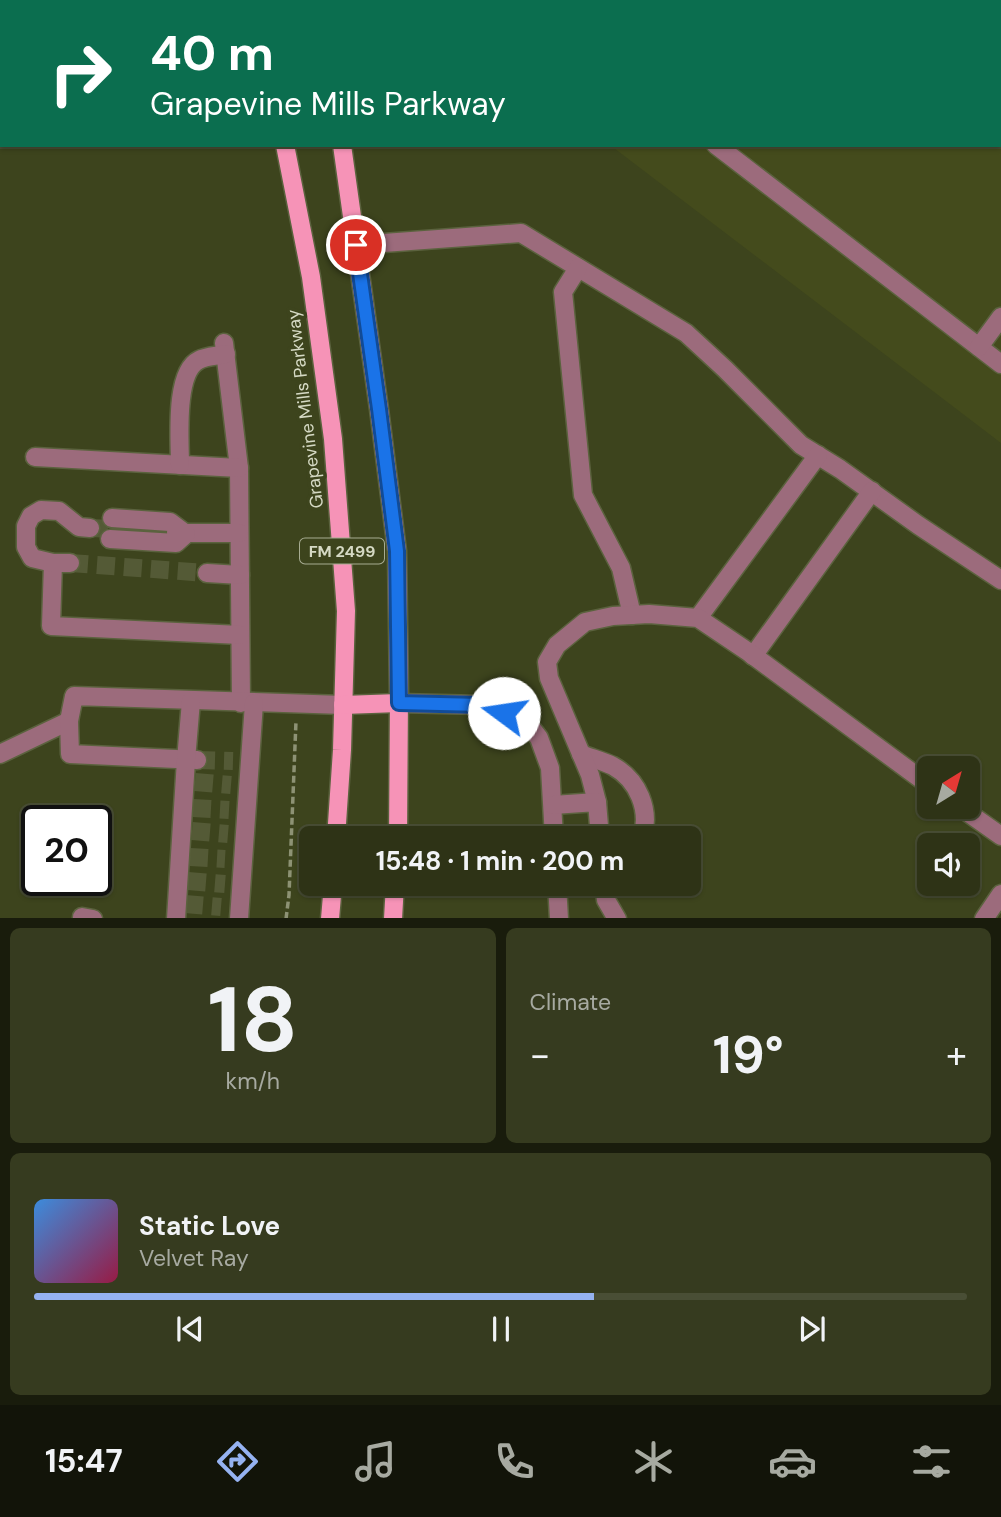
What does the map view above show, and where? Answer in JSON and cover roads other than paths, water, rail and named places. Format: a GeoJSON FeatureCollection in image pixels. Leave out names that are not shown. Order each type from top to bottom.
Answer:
{"type":"FeatureCollection","features":[{"type":"Feature","properties":{"kind":"main road","name":"Grapevine Mills Parkway"},"geometry":{"type":"LineString","coordinates":[[285,147],[310,277],[333,439],[346,611],[337,826]]}},
{"type":"Feature","properties":{"kind":"main road","name":"FM 2499"},"geometry":{"type":"LineString","coordinates":[[342,147],[397,551],[398,826]]}},
{"type":"Feature","properties":{"kind":"main road"},"geometry":{"type":"LineString","coordinates":[[343,705],[399,703]]}},
{"type":"Feature","properties":{"kind":"main road"},"geometry":{"type":"LineString","coordinates":[[330,918],[332,896]]}},
{"type":"Feature","properties":{"kind":"main road"},"geometry":{"type":"LineString","coordinates":[[393,918],[394,896]]}},
{"type":"Feature","properties":{"kind":"lane"},"geometry":{"type":"LineString","coordinates":[[719,147],[1001,364]]}},
{"type":"Feature","properties":{"kind":"lane"},"geometry":{"type":"LineString","coordinates":[[356,245],[521,233],[686,333],[801,445],[1001,580]]}},
{"type":"Feature","properties":{"kind":"lane"},"geometry":{"type":"LineString","coordinates":[[579,268],[563,292],[583,495],[621,568],[632,615]]}},
{"type":"Feature","properties":{"kind":"lane"},"geometry":{"type":"LineString","coordinates":[[978,347],[1001,317]]}},
{"type":"Feature","properties":{"kind":"lane"},"geometry":{"type":"LineString","coordinates":[[180,465],[184,379],[190,367],[199,359],[225,349],[239,468],[240,635],[248,703],[234,859],[233,884],[239,914]]}},
{"type":"Feature","properties":{"kind":"lane"},"geometry":{"type":"LineString","coordinates":[[698,618],[818,455]]}},
{"type":"Feature","properties":{"kind":"lane"},"geometry":{"type":"LineString","coordinates":[[35,457],[239,468]]}},
{"type":"Feature","properties":{"kind":"lane"},"geometry":{"type":"LineString","coordinates":[[753,656],[872,491]]}},
{"type":"Feature","properties":{"kind":"lane"},"geometry":{"type":"LineString","coordinates":[[88,528],[59,511],[41,510],[31,516],[26,526],[26,547],[32,558],[61,563],[51,626],[240,635]]}},
{"type":"Feature","properties":{"kind":"lane"},"geometry":{"type":"LineString","coordinates":[[111,529],[170,522],[186,534],[239,533]]}},
{"type":"Feature","properties":{"kind":"lane"},"geometry":{"type":"LineString","coordinates":[[207,573],[240,575]]}},
{"type":"Feature","properties":{"kind":"lane"},"geometry":{"type":"LineString","coordinates":[[599,826],[597,802],[590,775],[549,678],[547,662],[557,645],[585,622],[613,616],[649,614],[698,618],[917,776]]}},
{"type":"Feature","properties":{"kind":"lane"},"geometry":{"type":"LineString","coordinates":[[191,760],[70,754],[69,721],[74,696],[343,705]]}},
{"type":"Feature","properties":{"kind":"lane"},"geometry":{"type":"LineString","coordinates":[[180,909],[190,782],[191,701]]}},
{"type":"Feature","properties":{"kind":"lane"},"geometry":{"type":"LineString","coordinates":[[399,703],[481,705],[527,721],[540,738],[550,768],[554,826]]}},
{"type":"Feature","properties":{"kind":"lane"},"geometry":{"type":"LineString","coordinates":[[0,754],[69,721]]}},
{"type":"Feature","properties":{"kind":"lane"},"geometry":{"type":"LineString","coordinates":[[580,754],[612,766],[632,780],[644,803],[645,826]]}},
{"type":"Feature","properties":{"kind":"lane"},"geometry":{"type":"LineString","coordinates":[[553,805],[597,802]]}},
{"type":"Feature","properties":{"kind":"lane"},"geometry":{"type":"LineString","coordinates":[[977,819],[1001,836]]}},
{"type":"Feature","properties":{"kind":"lane"},"geometry":{"type":"LineString","coordinates":[[985,918],[1001,894]]}},
{"type":"Feature","properties":{"kind":"lane"},"geometry":{"type":"LineString","coordinates":[[558,896],[559,918]]}},
{"type":"Feature","properties":{"kind":"lane"},"geometry":{"type":"LineString","coordinates":[[606,896],[616,918]]}},
{"type":"Feature","properties":{"kind":"lane"},"geometry":{"type":"LineString","coordinates":[[221,907],[239,914]]}},
{"type":"Feature","properties":{"kind":"tunnel"},"geometry":{"type":"LineString","coordinates":[[90,528],[111,529]]}},
{"type":"Feature","properties":{"kind":"tunnel"},"geometry":{"type":"LineString","coordinates":[[70,563],[207,573]]}},
{"type":"Feature","properties":{"kind":"tunnel"},"geometry":{"type":"LineString","coordinates":[[197,760],[233,761]]}},
{"type":"Feature","properties":{"kind":"tunnel"},"geometry":{"type":"LineString","coordinates":[[195,782],[231,785]]}},
{"type":"Feature","properties":{"kind":"tunnel"},"geometry":{"type":"LineString","coordinates":[[193,808],[229,810]]}},
{"type":"Feature","properties":{"kind":"tunnel"},"geometry":{"type":"LineString","coordinates":[[192,831],[228,834]]}},
{"type":"Feature","properties":{"kind":"tunnel"},"geometry":{"type":"LineString","coordinates":[[190,857],[225,859]]}},
{"type":"Feature","properties":{"kind":"tunnel"},"geometry":{"type":"LineString","coordinates":[[188,881],[225,884]]}},
{"type":"Feature","properties":{"kind":"tunnel"},"geometry":{"type":"LineString","coordinates":[[185,904],[221,907]]}}]}
